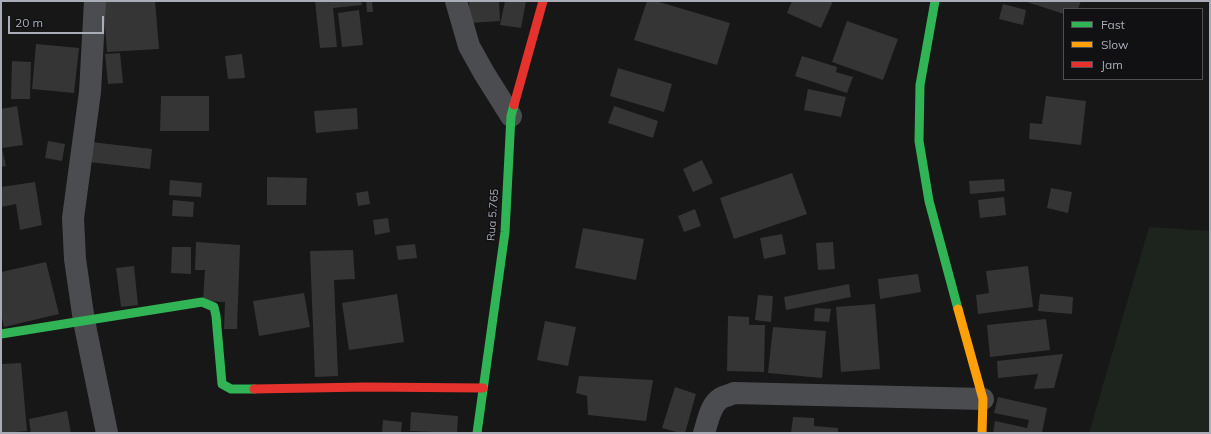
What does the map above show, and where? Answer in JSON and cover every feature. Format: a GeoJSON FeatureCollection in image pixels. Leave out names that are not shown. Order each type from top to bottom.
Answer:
{"type":"FeatureCollection","features":[{"type":"Feature","properties":{"kind":"street"},"geometry":{"type":"LineString","coordinates":[[95,1],[90,92],[73,218],[75,260],[84,321],[107,433]]}},
{"type":"Feature","properties":{"kind":"street"},"geometry":{"type":"LineString","coordinates":[[456,1],[470,46],[484,73],[511,116]]}},
{"type":"Feature","properties":{"kind":"street","name":"Rua 5.765"},"geometry":{"type":"LineString","coordinates":[[477,433],[505,232],[511,116],[543,1]]}},
{"type":"Feature","properties":{"kind":"street"},"geometry":{"type":"LineString","coordinates":[[934,1],[920,86],[919,141],[929,201],[983,399],[982,433]]}},
{"type":"Feature","properties":{"kind":"street"},"geometry":{"type":"LineString","coordinates":[[1,334],[202,302],[214,307],[217,317],[219,370],[222,384],[231,389],[366,387],[483,388]]}},
{"type":"Feature","properties":{"kind":"street"},"geometry":{"type":"LineString","coordinates":[[704,433],[714,405],[721,398],[734,393],[983,399]]}},
{"type":"Feature","properties":{"kind":"shaded area"},"geometry":{"type":"Polygon","coordinates":[[[1149,227],[1210,231],[1210,433],[1089,433],[1149,227]]]}},
{"type":"Feature","properties":{"kind":"building"},"geometry":{"type":"Polygon","coordinates":[[[103,1],[155,1],[159,49],[107,52],[103,1]]]}},
{"type":"Feature","properties":{"kind":"building"},"geometry":{"type":"Polygon","coordinates":[[[315,1],[361,1],[362,5],[333,8],[337,47],[320,48],[315,1]]]}},
{"type":"Feature","properties":{"kind":"building"},"geometry":{"type":"Polygon","coordinates":[[[366,1],[372,1],[373,12],[367,12],[366,1]]]}},
{"type":"Feature","properties":{"kind":"building"},"geometry":{"type":"Polygon","coordinates":[[[469,1],[499,1],[500,21],[470,23],[469,1]]]}},
{"type":"Feature","properties":{"kind":"building"},"geometry":{"type":"Polygon","coordinates":[[[505,1],[526,1],[521,28],[500,25],[505,1]]]}},
{"type":"Feature","properties":{"kind":"building"},"geometry":{"type":"Polygon","coordinates":[[[647,1],[656,1],[730,23],[717,65],[634,40],[647,1]]]}},
{"type":"Feature","properties":{"kind":"building"},"geometry":{"type":"Polygon","coordinates":[[[792,1],[833,1],[821,28],[787,13],[792,1]]]}},
{"type":"Feature","properties":{"kind":"building"},"geometry":{"type":"Polygon","coordinates":[[[1024,1],[1081,1],[1078,8],[1063,8],[1063,14],[1024,1]]]}},
{"type":"Feature","properties":{"kind":"building"},"geometry":{"type":"Polygon","coordinates":[[[1003,4],[1026,10],[1023,25],[999,19],[1003,4]]]}},
{"type":"Feature","properties":{"kind":"building"},"geometry":{"type":"Polygon","coordinates":[[[359,10],[363,45],[342,47],[338,13],[359,10]]]}},
{"type":"Feature","properties":{"kind":"building"},"geometry":{"type":"Polygon","coordinates":[[[847,21],[898,39],[883,80],[832,62],[847,21]]]}},
{"type":"Feature","properties":{"kind":"building"},"geometry":{"type":"Polygon","coordinates":[[[36,44],[79,48],[74,93],[32,89],[36,44]]]}},
{"type":"Feature","properties":{"kind":"building"},"geometry":{"type":"Polygon","coordinates":[[[120,53],[123,83],[108,84],[105,54],[120,53]]]}},
{"type":"Feature","properties":{"kind":"building"},"geometry":{"type":"Polygon","coordinates":[[[242,54],[245,78],[228,79],[225,56],[242,54]]]}},
{"type":"Feature","properties":{"kind":"building"},"geometry":{"type":"Polygon","coordinates":[[[802,56],[837,67],[836,72],[853,77],[847,93],[795,76],[802,56]]]}},
{"type":"Feature","properties":{"kind":"building"},"geometry":{"type":"Polygon","coordinates":[[[12,61],[31,62],[30,99],[11,99],[12,61]]]}},
{"type":"Feature","properties":{"kind":"building"},"geometry":{"type":"Polygon","coordinates":[[[618,68],[672,84],[664,112],[610,96],[618,68]]]}},
{"type":"Feature","properties":{"kind":"building"},"geometry":{"type":"Polygon","coordinates":[[[808,89],[846,97],[841,117],[804,110],[808,89]]]}},
{"type":"Feature","properties":{"kind":"building"},"geometry":{"type":"Polygon","coordinates":[[[161,96],[209,96],[209,131],[160,131],[161,96]]]}},
{"type":"Feature","properties":{"kind":"building"},"geometry":{"type":"Polygon","coordinates":[[[1046,96],[1086,101],[1081,145],[1029,139],[1030,123],[1042,124],[1046,96]]]}},
{"type":"Feature","properties":{"kind":"building"},"geometry":{"type":"Polygon","coordinates":[[[17,106],[23,145],[2,148],[6,166],[1,167],[1,109],[17,106]]]}},
{"type":"Feature","properties":{"kind":"building"},"geometry":{"type":"Polygon","coordinates":[[[614,106],[658,121],[653,138],[608,123],[614,106]]]}},
{"type":"Feature","properties":{"kind":"building"},"geometry":{"type":"Polygon","coordinates":[[[357,108],[358,129],[316,133],[314,111],[357,108]]]}},
{"type":"Feature","properties":{"kind":"building"},"geometry":{"type":"Polygon","coordinates":[[[48,141],[65,144],[62,161],[45,158],[48,141]]]}},
{"type":"Feature","properties":{"kind":"building"},"geometry":{"type":"Polygon","coordinates":[[[91,142],[152,149],[150,169],[89,162],[91,142]]]}},
{"type":"Feature","properties":{"kind":"building"},"geometry":{"type":"Polygon","coordinates":[[[702,160],[713,183],[693,192],[683,169],[702,160]]]}},
{"type":"Feature","properties":{"kind":"building"},"geometry":{"type":"Polygon","coordinates":[[[792,173],[807,214],[734,239],[720,198],[792,173]]]}},
{"type":"Feature","properties":{"kind":"building"},"geometry":{"type":"Polygon","coordinates":[[[267,177],[307,178],[306,205],[267,205],[267,177]]]}},
{"type":"Feature","properties":{"kind":"building"},"geometry":{"type":"Polygon","coordinates":[[[1004,179],[1005,191],[970,194],[969,181],[1004,179]]]}},
{"type":"Feature","properties":{"kind":"building"},"geometry":{"type":"Polygon","coordinates":[[[170,180],[202,183],[201,197],[169,195],[170,180]]]}},
{"type":"Feature","properties":{"kind":"building"},"geometry":{"type":"Polygon","coordinates":[[[35,182],[42,225],[20,230],[16,204],[1,207],[1,187],[35,182]]]}},
{"type":"Feature","properties":{"kind":"building"},"geometry":{"type":"Polygon","coordinates":[[[1051,188],[1072,192],[1068,213],[1047,208],[1051,188]]]}},
{"type":"Feature","properties":{"kind":"building"},"geometry":{"type":"Polygon","coordinates":[[[368,191],[370,204],[358,206],[356,193],[368,191]]]}},
{"type":"Feature","properties":{"kind":"building"},"geometry":{"type":"Polygon","coordinates":[[[1004,197],[1006,215],[980,218],[978,200],[1004,197]]]}},
{"type":"Feature","properties":{"kind":"building"},"geometry":{"type":"Polygon","coordinates":[[[173,200],[194,202],[193,217],[172,216],[173,200]]]}},
{"type":"Feature","properties":{"kind":"building"},"geometry":{"type":"Polygon","coordinates":[[[695,209],[701,226],[684,232],[678,216],[695,209]]]}},
{"type":"Feature","properties":{"kind":"building"},"geometry":{"type":"Polygon","coordinates":[[[388,218],[390,232],[375,235],[373,220],[388,218]]]}},
{"type":"Feature","properties":{"kind":"building"},"geometry":{"type":"Polygon","coordinates":[[[583,228],[644,239],[636,280],[575,268],[583,228]]]}},
{"type":"Feature","properties":{"kind":"building"},"geometry":{"type":"Polygon","coordinates":[[[782,234],[786,254],[764,259],[760,238],[782,234]]]}},
{"type":"Feature","properties":{"kind":"building"},"geometry":{"type":"Polygon","coordinates":[[[196,242],[240,245],[237,329],[224,329],[225,302],[203,301],[205,270],[195,270],[196,242]]]}},
{"type":"Feature","properties":{"kind":"building"},"geometry":{"type":"Polygon","coordinates":[[[833,242],[835,269],[818,270],[816,243],[833,242]]]}},
{"type":"Feature","properties":{"kind":"building"},"geometry":{"type":"Polygon","coordinates":[[[415,244],[417,258],[398,260],[396,246],[415,244]]]}},
{"type":"Feature","properties":{"kind":"building"},"geometry":{"type":"Polygon","coordinates":[[[172,247],[191,247],[191,274],[171,273],[172,247]]]}},
{"type":"Feature","properties":{"kind":"building"},"geometry":{"type":"Polygon","coordinates":[[[353,250],[355,279],[334,280],[338,376],[315,377],[310,251],[353,250]]]}},
{"type":"Feature","properties":{"kind":"building"},"geometry":{"type":"Polygon","coordinates":[[[46,262],[59,314],[4,327],[1,314],[1,272],[46,262]]]}},
{"type":"Feature","properties":{"kind":"building"},"geometry":{"type":"Polygon","coordinates":[[[134,266],[138,305],[121,307],[116,268],[134,266]]]}},
{"type":"Feature","properties":{"kind":"building"},"geometry":{"type":"Polygon","coordinates":[[[1028,266],[1033,307],[978,314],[976,295],[989,293],[986,271],[1028,266]]]}},
{"type":"Feature","properties":{"kind":"building"},"geometry":{"type":"Polygon","coordinates":[[[918,274],[921,292],[880,299],[878,279],[918,274]]]}},
{"type":"Feature","properties":{"kind":"building"},"geometry":{"type":"Polygon","coordinates":[[[849,284],[851,297],[786,310],[784,297],[849,284]]]}},
{"type":"Feature","properties":{"kind":"building"},"geometry":{"type":"Polygon","coordinates":[[[304,293],[310,327],[259,336],[253,301],[304,293]]]}},
{"type":"Feature","properties":{"kind":"building"},"geometry":{"type":"Polygon","coordinates":[[[397,294],[404,342],[349,350],[342,303],[397,294]]]}},
{"type":"Feature","properties":{"kind":"building"},"geometry":{"type":"Polygon","coordinates":[[[1040,294],[1073,297],[1072,314],[1038,311],[1040,294]]]}},
{"type":"Feature","properties":{"kind":"building"},"geometry":{"type":"Polygon","coordinates":[[[758,295],[773,296],[771,322],[755,320],[758,295]]]}},
{"type":"Feature","properties":{"kind":"building"},"geometry":{"type":"Polygon","coordinates":[[[875,304],[880,369],[841,372],[836,307],[875,304]]]}},
{"type":"Feature","properties":{"kind":"building"},"geometry":{"type":"Polygon","coordinates":[[[815,308],[831,309],[829,322],[814,321],[815,308]]]}},
{"type":"Feature","properties":{"kind":"building"},"geometry":{"type":"Polygon","coordinates":[[[728,316],[749,317],[749,325],[765,325],[764,372],[727,371],[728,316]]]}},
{"type":"Feature","properties":{"kind":"building"},"geometry":{"type":"Polygon","coordinates":[[[1046,319],[1050,350],[990,357],[987,325],[1046,319]]]}},
{"type":"Feature","properties":{"kind":"building"},"geometry":{"type":"Polygon","coordinates":[[[545,321],[576,327],[568,366],[537,360],[545,321]]]}},
{"type":"Feature","properties":{"kind":"building"},"geometry":{"type":"Polygon","coordinates":[[[773,327],[826,331],[822,378],[768,373],[773,327]]]}},
{"type":"Feature","properties":{"kind":"building"},"geometry":{"type":"Polygon","coordinates":[[[1063,354],[1054,388],[1034,389],[1038,374],[998,378],[997,361],[1063,354]]]}},
{"type":"Feature","properties":{"kind":"building"},"geometry":{"type":"Polygon","coordinates":[[[21,363],[27,431],[1,433],[1,364],[21,363]]]}},
{"type":"Feature","properties":{"kind":"building"},"geometry":{"type":"Polygon","coordinates":[[[579,376],[653,380],[646,421],[588,415],[587,396],[576,393],[579,376]]]}},
{"type":"Feature","properties":{"kind":"building"},"geometry":{"type":"Polygon","coordinates":[[[675,387],[696,394],[685,433],[662,428],[675,387]]]}},
{"type":"Feature","properties":{"kind":"building"},"geometry":{"type":"Polygon","coordinates":[[[998,397],[1047,408],[1042,433],[993,433],[995,421],[1027,428],[1029,420],[994,413],[998,397]]]}},
{"type":"Feature","properties":{"kind":"building"},"geometry":{"type":"Polygon","coordinates":[[[67,411],[71,433],[31,433],[29,419],[67,411]]]}},
{"type":"Feature","properties":{"kind":"building"},"geometry":{"type":"Polygon","coordinates":[[[411,412],[458,416],[457,433],[410,431],[411,412]]]}},
{"type":"Feature","properties":{"kind":"building"},"geometry":{"type":"Polygon","coordinates":[[[793,417],[814,418],[814,426],[838,428],[838,433],[791,433],[793,417]]]}},
{"type":"Feature","properties":{"kind":"building"},"geometry":{"type":"Polygon","coordinates":[[[383,420],[402,422],[401,433],[382,433],[383,420]]]}},
{"type":"Feature","properties":{"kind":"traffic: fast"},"geometry":{"type":"LineString","coordinates":[[935,1],[920,85],[919,141],[929,201],[958,309]]}},
{"type":"Feature","properties":{"kind":"traffic: fast"},"geometry":{"type":"LineString","coordinates":[[477,433],[505,232],[511,116],[514,105]]}},
{"type":"Feature","properties":{"kind":"traffic: fast"},"geometry":{"type":"LineString","coordinates":[[1,334],[202,302],[214,307],[222,384],[231,389],[254,389]]}},
{"type":"Feature","properties":{"kind":"traffic: slow"},"geometry":{"type":"LineString","coordinates":[[958,309],[983,399],[982,433]]}},
{"type":"Feature","properties":{"kind":"traffic: jam"},"geometry":{"type":"LineString","coordinates":[[514,105],[543,1]]}},
{"type":"Feature","properties":{"kind":"traffic: jam"},"geometry":{"type":"LineString","coordinates":[[254,389],[366,387],[483,388]]}}]}
